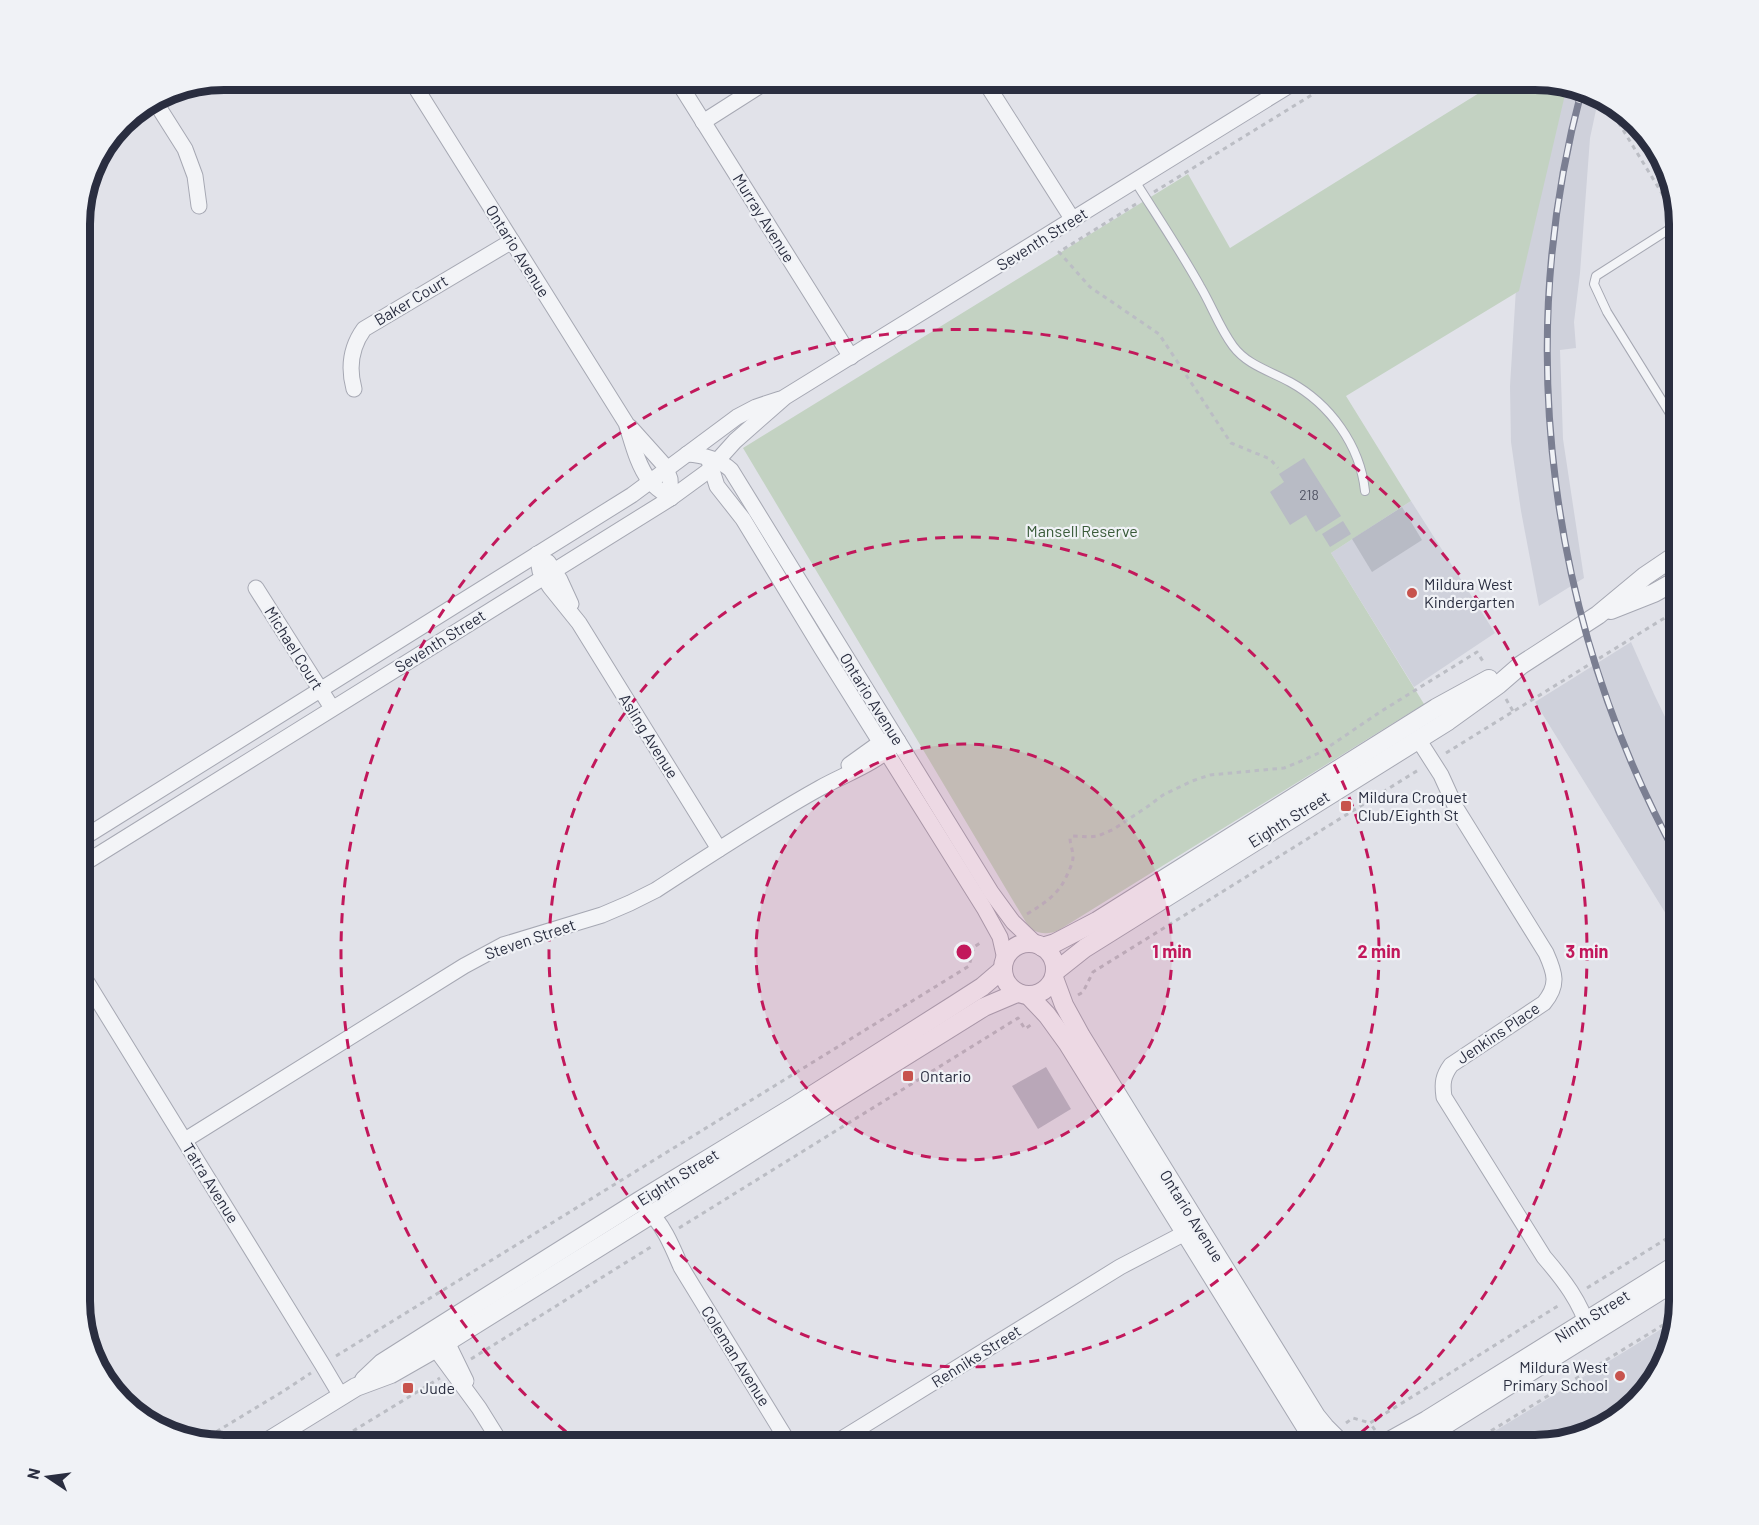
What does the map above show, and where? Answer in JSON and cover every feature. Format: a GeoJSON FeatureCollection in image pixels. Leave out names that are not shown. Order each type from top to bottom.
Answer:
{"type":"FeatureCollection","features":[{"type":"Feature","properties":{"kind":"street","name":"Ontario Avenue"},"geometry":{"type":"LineString","coordinates":[[417,90],[626,423],[659,458],[670,479],[670,498]]}},
{"type":"Feature","properties":{"kind":"street","name":"Murray Avenue"},"geometry":{"type":"LineString","coordinates":[[683,90],[851,357]]}},
{"type":"Feature","properties":{"kind":"street"},"geometry":{"type":"LineString","coordinates":[[703,122],[753,90]]}},
{"type":"Feature","properties":{"kind":"street"},"geometry":{"type":"LineString","coordinates":[[990,90],[1073,220]]}},
{"type":"Feature","properties":{"kind":"street","name":"Seventh Street"},"geometry":{"type":"LineString","coordinates":[[90,860],[670,498],[697,480],[712,462],[785,397],[1282,90]]}},
{"type":"Feature","properties":{"kind":"street"},"geometry":{"type":"LineString","coordinates":[[159,107],[185,149],[195,176],[200,206]]}},
{"type":"Feature","properties":{"kind":"street","name":"Baker Court"},"geometry":{"type":"LineString","coordinates":[[354,388],[350,376],[351,364],[358,338],[364,329],[512,241]]}},
{"type":"Feature","properties":{"kind":"street","name":"Seventh Street"},"geometry":{"type":"LineString","coordinates":[[90,834],[651,482],[737,417],[756,407],[785,397]]}},
{"type":"Feature","properties":{"kind":"street","name":"Ontario Avenue"},"geometry":{"type":"LineString","coordinates":[[626,423],[643,470],[651,482],[670,498]]}},
{"type":"Feature","properties":{"kind":"street"},"geometry":{"type":"LineString","coordinates":[[687,454],[712,462],[711,435]]}},
{"type":"Feature","properties":{"kind":"street","name":"Ontario Avenue"},"geometry":{"type":"LineString","coordinates":[[712,462],[731,470],[991,892],[1013,922],[1039,945]]}},
{"type":"Feature","properties":{"kind":"street","name":"Ontario Avenue"},"geometry":{"type":"LineString","coordinates":[[712,462],[717,486],[743,519],[998,932],[1004,964]]}},
{"type":"Feature","properties":{"kind":"street","name":"Asling Avenue"},"geometry":{"type":"LineString","coordinates":[[537,554],[550,563],[549,574],[560,580],[579,623],[718,849]]}},
{"type":"Feature","properties":{"kind":"street","name":"Eighth Street"},"geometry":{"type":"LineString","coordinates":[[1055,975],[1094,942],[1448,721],[1521,665],[1598,615],[1645,576],[1669,560]]}},
{"type":"Feature","properties":{"kind":"street","name":"Eighth Street"},"geometry":{"type":"LineString","coordinates":[[1598,615],[1644,598],[1669,585]]}},
{"type":"Feature","properties":{"kind":"street","name":"Michael Court"},"geometry":{"type":"LineString","coordinates":[[256,588],[332,708]]}},
{"type":"Feature","properties":{"kind":"street","name":"Eighth Street"},"geometry":{"type":"LineString","coordinates":[[1039,945],[1055,943],[1096,921],[1436,708],[1521,665]]}},
{"type":"Feature","properties":{"kind":"street"},"geometry":{"type":"LineString","coordinates":[[884,747],[898,741]]}},
{"type":"Feature","properties":{"kind":"street","name":"Jenkins Place"},"geometry":{"type":"LineString","coordinates":[[1414,742],[1429,764],[1432,780],[1456,808],[1546,953],[1555,980],[1553,993],[1544,1003],[1451,1065],[1444,1075],[1442,1086],[1444,1097],[1544,1257],[1555,1284],[1570,1299],[1586,1326]]}},
{"type":"Feature","properties":{"kind":"street","name":"Steven Street"},"geometry":{"type":"LineString","coordinates":[[185,1140],[486,953],[503,945],[602,915],[656,890],[718,849],[820,788],[857,758],[884,747]]}},
{"type":"Feature","properties":{"kind":"street"},"geometry":{"type":"LineString","coordinates":[[1021,944],[1039,945],[1052,957],[1055,964],[1055,975],[1050,986],[1044,991],[1037,995],[1023,994],[1007,983],[1004,964],[1015,948],[1021,944]]}},
{"type":"Feature","properties":{"kind":"street","name":"Eighth Street"},"geometry":{"type":"LineString","coordinates":[[645,1211],[805,1100],[982,987],[1004,964]]}},
{"type":"Feature","properties":{"kind":"street","name":"Ontario Avenue"},"geometry":{"type":"LineString","coordinates":[[1055,975],[1064,1005],[1080,1036],[1316,1416],[1333,1435]]}},
{"type":"Feature","properties":{"kind":"street","name":"Tatra Avenue"},"geometry":{"type":"LineString","coordinates":[[90,987],[322,1364],[348,1392]]}},
{"type":"Feature","properties":{"kind":"street","name":"Ontario Avenue"},"geometry":{"type":"LineString","coordinates":[[1023,994],[1047,1015],[1068,1044],[1310,1435]]}},
{"type":"Feature","properties":{"kind":"street","name":"Eighth Street"},"geometry":{"type":"LineString","coordinates":[[280,1435],[348,1392],[391,1374],[439,1340],[645,1211],[984,1007],[1023,994]]}},
{"type":"Feature","properties":{"kind":"street","name":"Coleman Avenue"},"geometry":{"type":"LineString","coordinates":[[645,1211],[783,1435]]}},
{"type":"Feature","properties":{"kind":"street","name":"Renniks Street"},"geometry":{"type":"LineString","coordinates":[[850,1435],[1182,1228]]}},
{"type":"Feature","properties":{"kind":"street","name":"Ninth Street"},"geometry":{"type":"LineString","coordinates":[[1429,1435],[1669,1270]]}},
{"type":"Feature","properties":{"kind":"street","name":"Ninth Street"},"geometry":{"type":"LineString","coordinates":[[1401,1435],[1586,1326],[1669,1284]]}},
{"type":"Feature","properties":{"kind":"street"},"geometry":{"type":"LineString","coordinates":[[439,1340],[495,1435]]}},
{"type":"Feature","properties":{"kind":"lane"},"geometry":{"type":"LineString","coordinates":[[1135,181],[1201,288],[1218,323],[1234,347],[1243,357],[1309,393],[1322,405],[1338,424],[1357,456],[1365,490]]}},
{"type":"Feature","properties":{"kind":"lane"},"geometry":{"type":"LineString","coordinates":[[1669,227],[1604,269],[1596,276],[1594,284],[1607,312],[1669,411]]}},
{"type":"Feature","properties":{"kind":"path"},"geometry":{"type":"LineString","coordinates":[[1616,118],[1666,201]]}},
{"type":"Feature","properties":{"kind":"path"},"geometry":{"type":"LineString","coordinates":[[1064,1005],[1083,992],[1093,972],[1669,616]]}},
{"type":"Feature","properties":{"kind":"path"},"geometry":{"type":"LineString","coordinates":[[1013,922],[1044,904],[1064,883],[1074,857],[1070,841],[1073,836],[1098,836],[1114,829],[1163,795],[1210,775],[1284,768],[1299,762],[1321,752],[1407,695]]}},
{"type":"Feature","properties":{"kind":"path"},"geometry":{"type":"LineString","coordinates":[[212,1434],[282,1392],[322,1364],[969,966],[974,947],[998,932]]}},
{"type":"Feature","properties":{"kind":"path"},"geometry":{"type":"LineString","coordinates":[[348,1435],[1018,1018],[1025,1029],[1047,1015]]}},
{"type":"Feature","properties":{"kind":"path"},"geometry":{"type":"LineString","coordinates":[[1377,1435],[1370,1423],[1669,1238]]}},
{"type":"Feature","properties":{"kind":"path"},"geometry":{"type":"LineString","coordinates":[[1486,1435],[1667,1323]]}},
{"type":"Feature","properties":{"kind":"shaded area"},"geometry":{"type":"Polygon","coordinates":[[[1534,90],[1552,91],[1578,97],[1597,105],[1590,138],[1574,322],[1576,348],[1560,350],[1563,439],[1584,578],[1539,606],[1511,442],[1510,386],[1517,272],[1534,90]]]}},
{"type":"Feature","properties":{"kind":"shaded area","name":"Mildura West Kindergarten"},"geometry":{"type":"Polygon","coordinates":[[[1411,501],[1495,633],[1414,687],[1331,553],[1411,501]]]}},
{"type":"Feature","properties":{"kind":"shaded area"},"geometry":{"type":"Polygon","coordinates":[[[1631,642],[1669,725],[1669,919],[1535,702],[1631,642]]]}},
{"type":"Feature","properties":{"kind":"shaded area","name":"Mildura West Primary School"},"geometry":{"type":"Polygon","coordinates":[[[1666,1326],[1662,1344],[1651,1368],[1636,1389],[1609,1412],[1578,1428],[1552,1434],[1488,1435],[1666,1326]]]}},
{"type":"Feature","properties":{"kind":"green space","name":"Mansell Reserve"},"geometry":{"type":"Polygon","coordinates":[[[1484,90],[1535,90],[1565,94],[1519,291],[1346,396],[1411,501],[1331,553],[1424,704],[1059,930],[1051,933],[1038,932],[1030,929],[743,448],[1188,174],[1230,248],[1484,90]]]}},
{"type":"Feature","properties":{"kind":"building"},"geometry":{"type":"Polygon","coordinates":[[[1304,458],[1341,516],[1316,532],[1306,515],[1290,525],[1270,492],[1284,482],[1279,474],[1304,458]]]}},
{"type":"Feature","properties":{"kind":"building"},"geometry":{"type":"Polygon","coordinates":[[[1402,507],[1422,540],[1372,572],[1352,539],[1402,507]]]}},
{"type":"Feature","properties":{"kind":"building"},"geometry":{"type":"Polygon","coordinates":[[[1343,521],[1351,534],[1330,547],[1322,534],[1343,521]]]}},
{"type":"Feature","properties":{"kind":"building"},"geometry":{"type":"Polygon","coordinates":[[[1046,1067],[1071,1109],[1038,1129],[1012,1086],[1046,1067]]]}},
{"type":"Feature","properties":{"kind":"railway"},"geometry":{"type":"LineString","coordinates":[[1580,98],[1561,187],[1549,286],[1548,385],[1556,484],[1573,582],[1600,677],[1635,770],[1669,840]]}},
{"type":"Feature","properties":{"kind":"place","name":"Mildura West Kindergarten"},"geometry":{"type":"Point","coordinates":[1412,593]}},
{"type":"Feature","properties":{"kind":"place","name":"Mildura Croquet Club/Eighth St"},"geometry":{"type":"Point","coordinates":[1346,806]}},
{"type":"Feature","properties":{"kind":"place","name":"Ontario"},"geometry":{"type":"Point","coordinates":[908,1076]}},
{"type":"Feature","properties":{"kind":"place","name":"Mildura West Primary School"},"geometry":{"type":"Point","coordinates":[1620,1376]}},
{"type":"Feature","properties":{"kind":"place","name":"Jude"},"geometry":{"type":"Point","coordinates":[408,1388]}}]}
